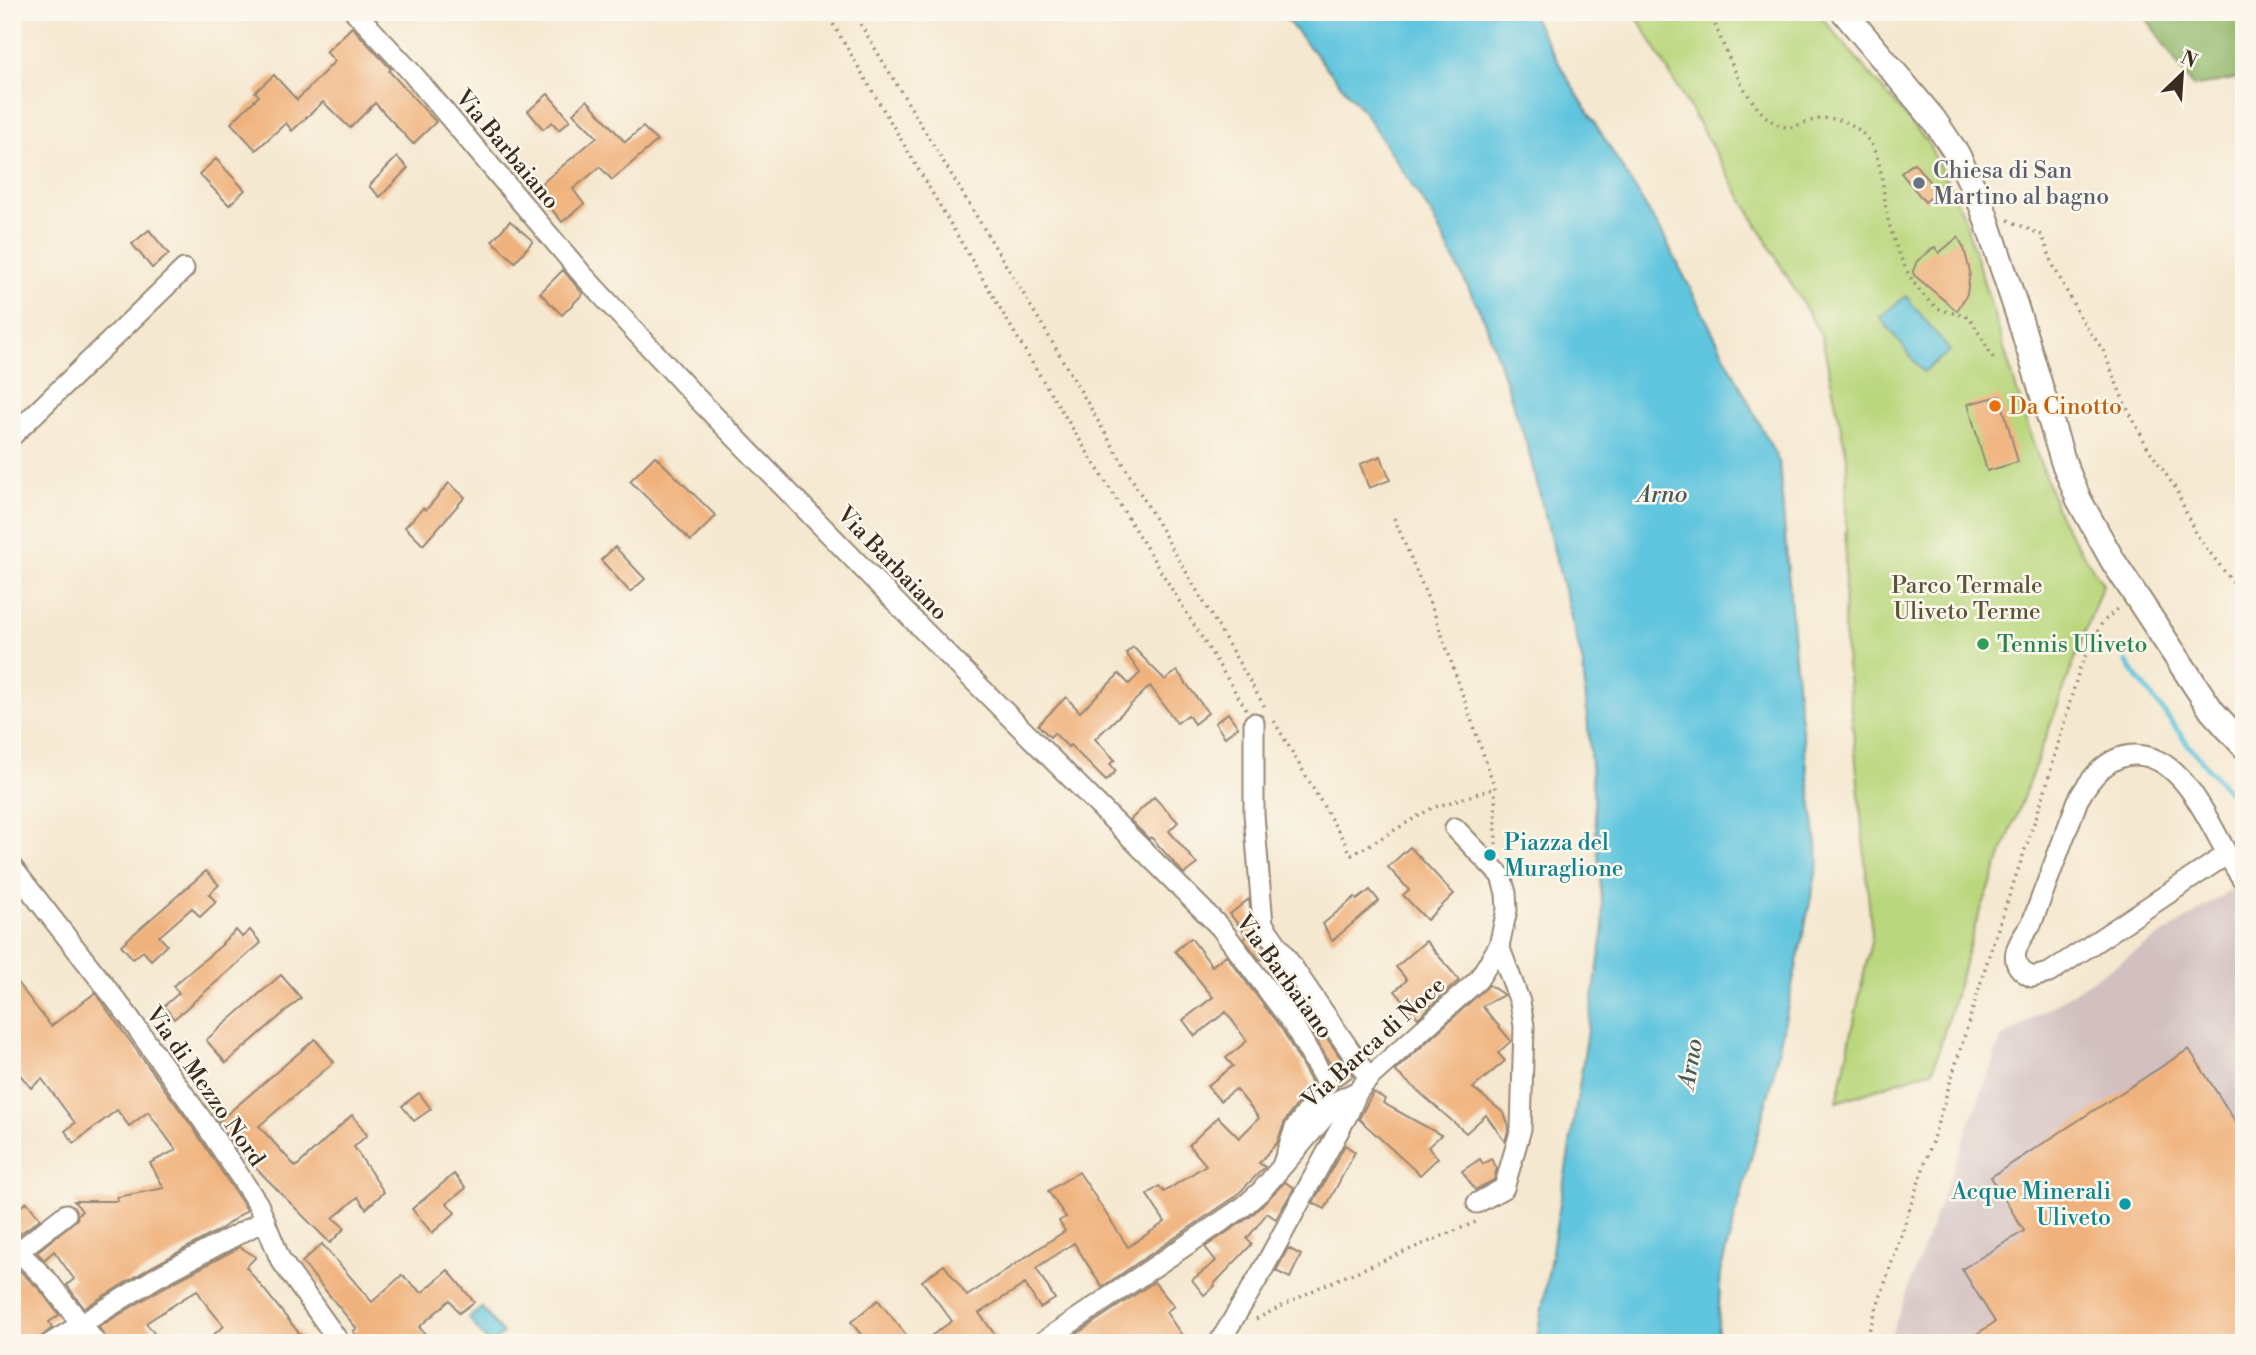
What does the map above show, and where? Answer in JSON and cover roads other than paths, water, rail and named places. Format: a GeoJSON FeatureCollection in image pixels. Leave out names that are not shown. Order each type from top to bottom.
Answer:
{"type":"FeatureCollection","features":[{"type":"Feature","properties":{"kind":"main road"},"geometry":{"type":"LineString","coordinates":[[1844,12],[1934,120],[1957,154],[1982,206],[2063,461],[2079,500],[2113,561],[2212,711],[2244,746]]}},
{"type":"Feature","properties":{"kind":"street","name":"Via Barbaiano"},"geometry":{"type":"LineString","coordinates":[[355,12],[420,83],[582,274],[694,395],[1229,937],[1293,1024],[1315,1058],[1327,1084],[1296,1128],[1283,1163]]}},
{"type":"Feature","properties":{"kind":"street"},"geometry":{"type":"LineString","coordinates":[[12,436],[184,269]]}},
{"type":"Feature","properties":{"kind":"street"},"geometry":{"type":"LineString","coordinates":[[1219,1343],[1261,1273],[1363,1084],[1263,924],[1254,814],[1254,723]]}},
{"type":"Feature","properties":{"kind":"street"},"geometry":{"type":"LineString","coordinates":[[2226,855],[2049,973],[2032,977],[2019,968],[2015,957],[2018,942],[2031,925],[2070,817],[2086,786],[2107,763],[2127,755],[2146,755],[2169,766],[2186,783],[2226,855],[2244,881]]}},
{"type":"Feature","properties":{"kind":"street"},"geometry":{"type":"LineString","coordinates":[[1455,828],[1494,867],[1503,885],[1507,910],[1499,946],[1523,1015],[1521,1129],[1518,1148],[1504,1188],[1482,1210]]}},
{"type":"Feature","properties":{"kind":"street","name":"Via di Mezzo Nord"},"geometry":{"type":"LineString","coordinates":[[12,867],[147,1042],[203,1121],[258,1204],[280,1259],[340,1343]]}},
{"type":"Feature","properties":{"kind":"street","name":"Via Barca di Noce"},"geometry":{"type":"LineString","coordinates":[[1041,1343],[1243,1207],[1261,1191],[1339,1100],[1363,1084],[1478,980],[1499,946]]}},
{"type":"Feature","properties":{"kind":"street"},"geometry":{"type":"LineString","coordinates":[[66,1214],[25,1247],[22,1254],[48,1280],[96,1343]]}},
{"type":"Feature","properties":{"kind":"street"},"geometry":{"type":"LineString","coordinates":[[51,1343],[157,1278],[265,1220]]}},
{"type":"Feature","properties":{"kind":"water","name":"Arno"},"geometry":{"type":"Polygon","coordinates":[[[1280,12],[1530,12],[1663,235],[1779,462],[1799,706],[1819,860],[1771,1085],[1721,1269],[1717,1343],[1536,1343],[1604,928],[1583,664],[1527,445],[1485,321],[1431,214],[1364,112],[1280,12]]]}},
{"type":"Feature","properties":{"kind":"water"},"geometry":{"type":"Polygon","coordinates":[[[1906,296],[1950,351],[1923,372],[1880,317],[1906,296]]]}},
{"type":"Feature","properties":{"kind":"water"},"geometry":{"type":"Polygon","coordinates":[[[482,1308],[503,1334],[492,1343],[488,1343],[469,1318],[482,1308]]]}},
{"type":"Feature","properties":{"kind":"waterway"},"geometry":{"type":"LineString","coordinates":[[2126,662],[2190,747],[2244,810]]}},
{"type":"Feature","properties":{"kind":"place","name":"Chiesa di San Martino al bagno"},"geometry":{"type":"Point","coordinates":[1919,183]}},
{"type":"Feature","properties":{"kind":"place","name":"Da Cinotto"},"geometry":{"type":"Point","coordinates":[1995,406]}},
{"type":"Feature","properties":{"kind":"place","name":"Tennis Uliveto"},"geometry":{"type":"Point","coordinates":[1983,644]}},
{"type":"Feature","properties":{"kind":"place","name":"Piazza del Muraglione"},"geometry":{"type":"Point","coordinates":[1490,855]}},
{"type":"Feature","properties":{"kind":"place","name":"Acque Minerali Uliveto"},"geometry":{"type":"Point","coordinates":[2125,1204]}},
{"type":"Feature","properties":{"kind":"park label","name":"Parco Termale Uliveto Terme"},"geometry":{"type":"Point","coordinates":[1967,598]}}]}
